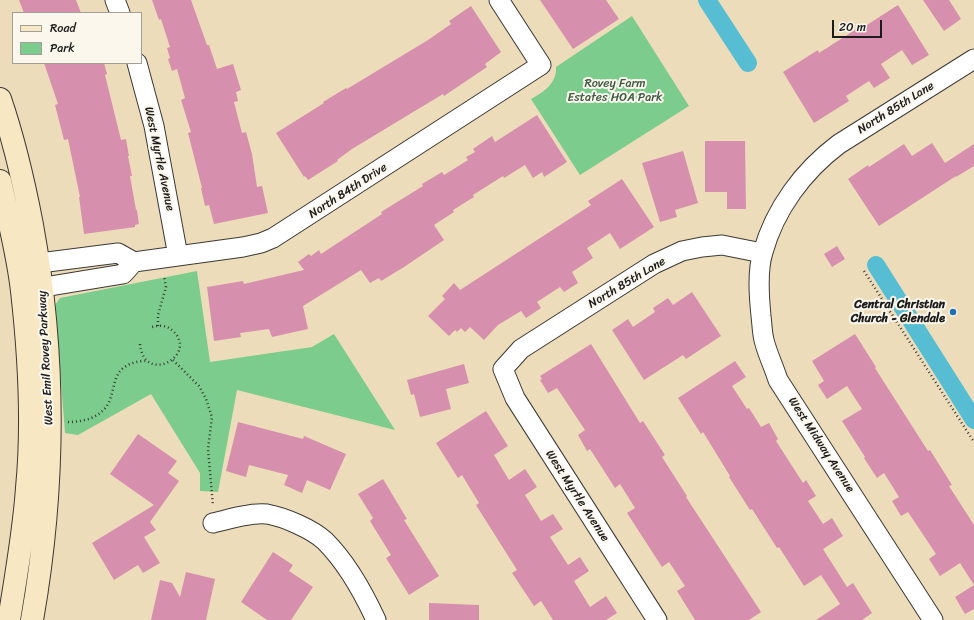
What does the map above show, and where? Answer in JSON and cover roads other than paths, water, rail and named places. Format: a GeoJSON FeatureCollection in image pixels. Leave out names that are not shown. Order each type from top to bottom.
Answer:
{"type":"FeatureCollection","features":[{"type":"Feature","properties":{"kind":"street"},"geometry":{"type":"LineString","coordinates":[[115,0],[120,12]]}},
{"type":"Feature","properties":{"kind":"street","name":"North 84th Drive"},"geometry":{"type":"LineString","coordinates":[[134,262],[243,248],[273,238],[541,65],[499,0]]}},
{"type":"Feature","properties":{"kind":"street","name":"North 85th Lane"},"geometry":{"type":"LineString","coordinates":[[503,369],[521,349],[654,264],[675,254],[702,247],[722,245],[762,253],[788,197],[807,172],[822,156],[838,144],[974,59]]}},
{"type":"Feature","properties":{"kind":"street","name":"West Myrtle Avenue"},"geometry":{"type":"LineString","coordinates":[[137,64],[154,126],[169,257]]}},
{"type":"Feature","properties":{"kind":"street","name":"West Emil Rovey Parkway"},"geometry":{"type":"LineString","coordinates":[[0,99],[17,157],[28,203],[28,265]]}},
{"type":"Feature","properties":{"kind":"street","name":"West Emil Rovey Parkway"},"geometry":{"type":"LineString","coordinates":[[0,181],[28,265],[48,360],[50,421],[46,520],[32,620]]}},
{"type":"Feature","properties":{"kind":"street"},"geometry":{"type":"LineString","coordinates":[[28,265],[118,253],[134,262],[123,274],[32,289]]}},
{"type":"Feature","properties":{"kind":"street","name":"West Midway Avenue"},"geometry":{"type":"LineString","coordinates":[[762,253],[758,290],[764,339],[778,380],[934,620]]}},
{"type":"Feature","properties":{"kind":"street","name":"West Emil Rovey Parkway"},"geometry":{"type":"LineString","coordinates":[[9,620],[19,560],[28,487],[28,376],[32,289]]}},
{"type":"Feature","properties":{"kind":"street","name":"West Myrtle Avenue"},"geometry":{"type":"LineString","coordinates":[[503,369],[515,398],[657,620]]}},
{"type":"Feature","properties":{"kind":"street"},"geometry":{"type":"LineString","coordinates":[[213,523],[238,517],[267,514],[299,524],[324,541],[347,568],[365,596],[376,620]]}},
{"type":"Feature","properties":{"kind":"waterway"},"geometry":{"type":"LineString","coordinates":[[707,0],[748,63]]}},
{"type":"Feature","properties":{"kind":"waterway"},"geometry":{"type":"LineString","coordinates":[[876,265],[974,420]]}},
{"type":"Feature","properties":{"kind":"place","name":"Central Christian Church - Glendale"},"geometry":{"type":"Point","coordinates":[953,312]}},
{"type":"Feature","properties":{"kind":"park label","name":"Rovey Farm Estates HOA Park"},"geometry":{"type":"Point","coordinates":[615,91]}}]}
